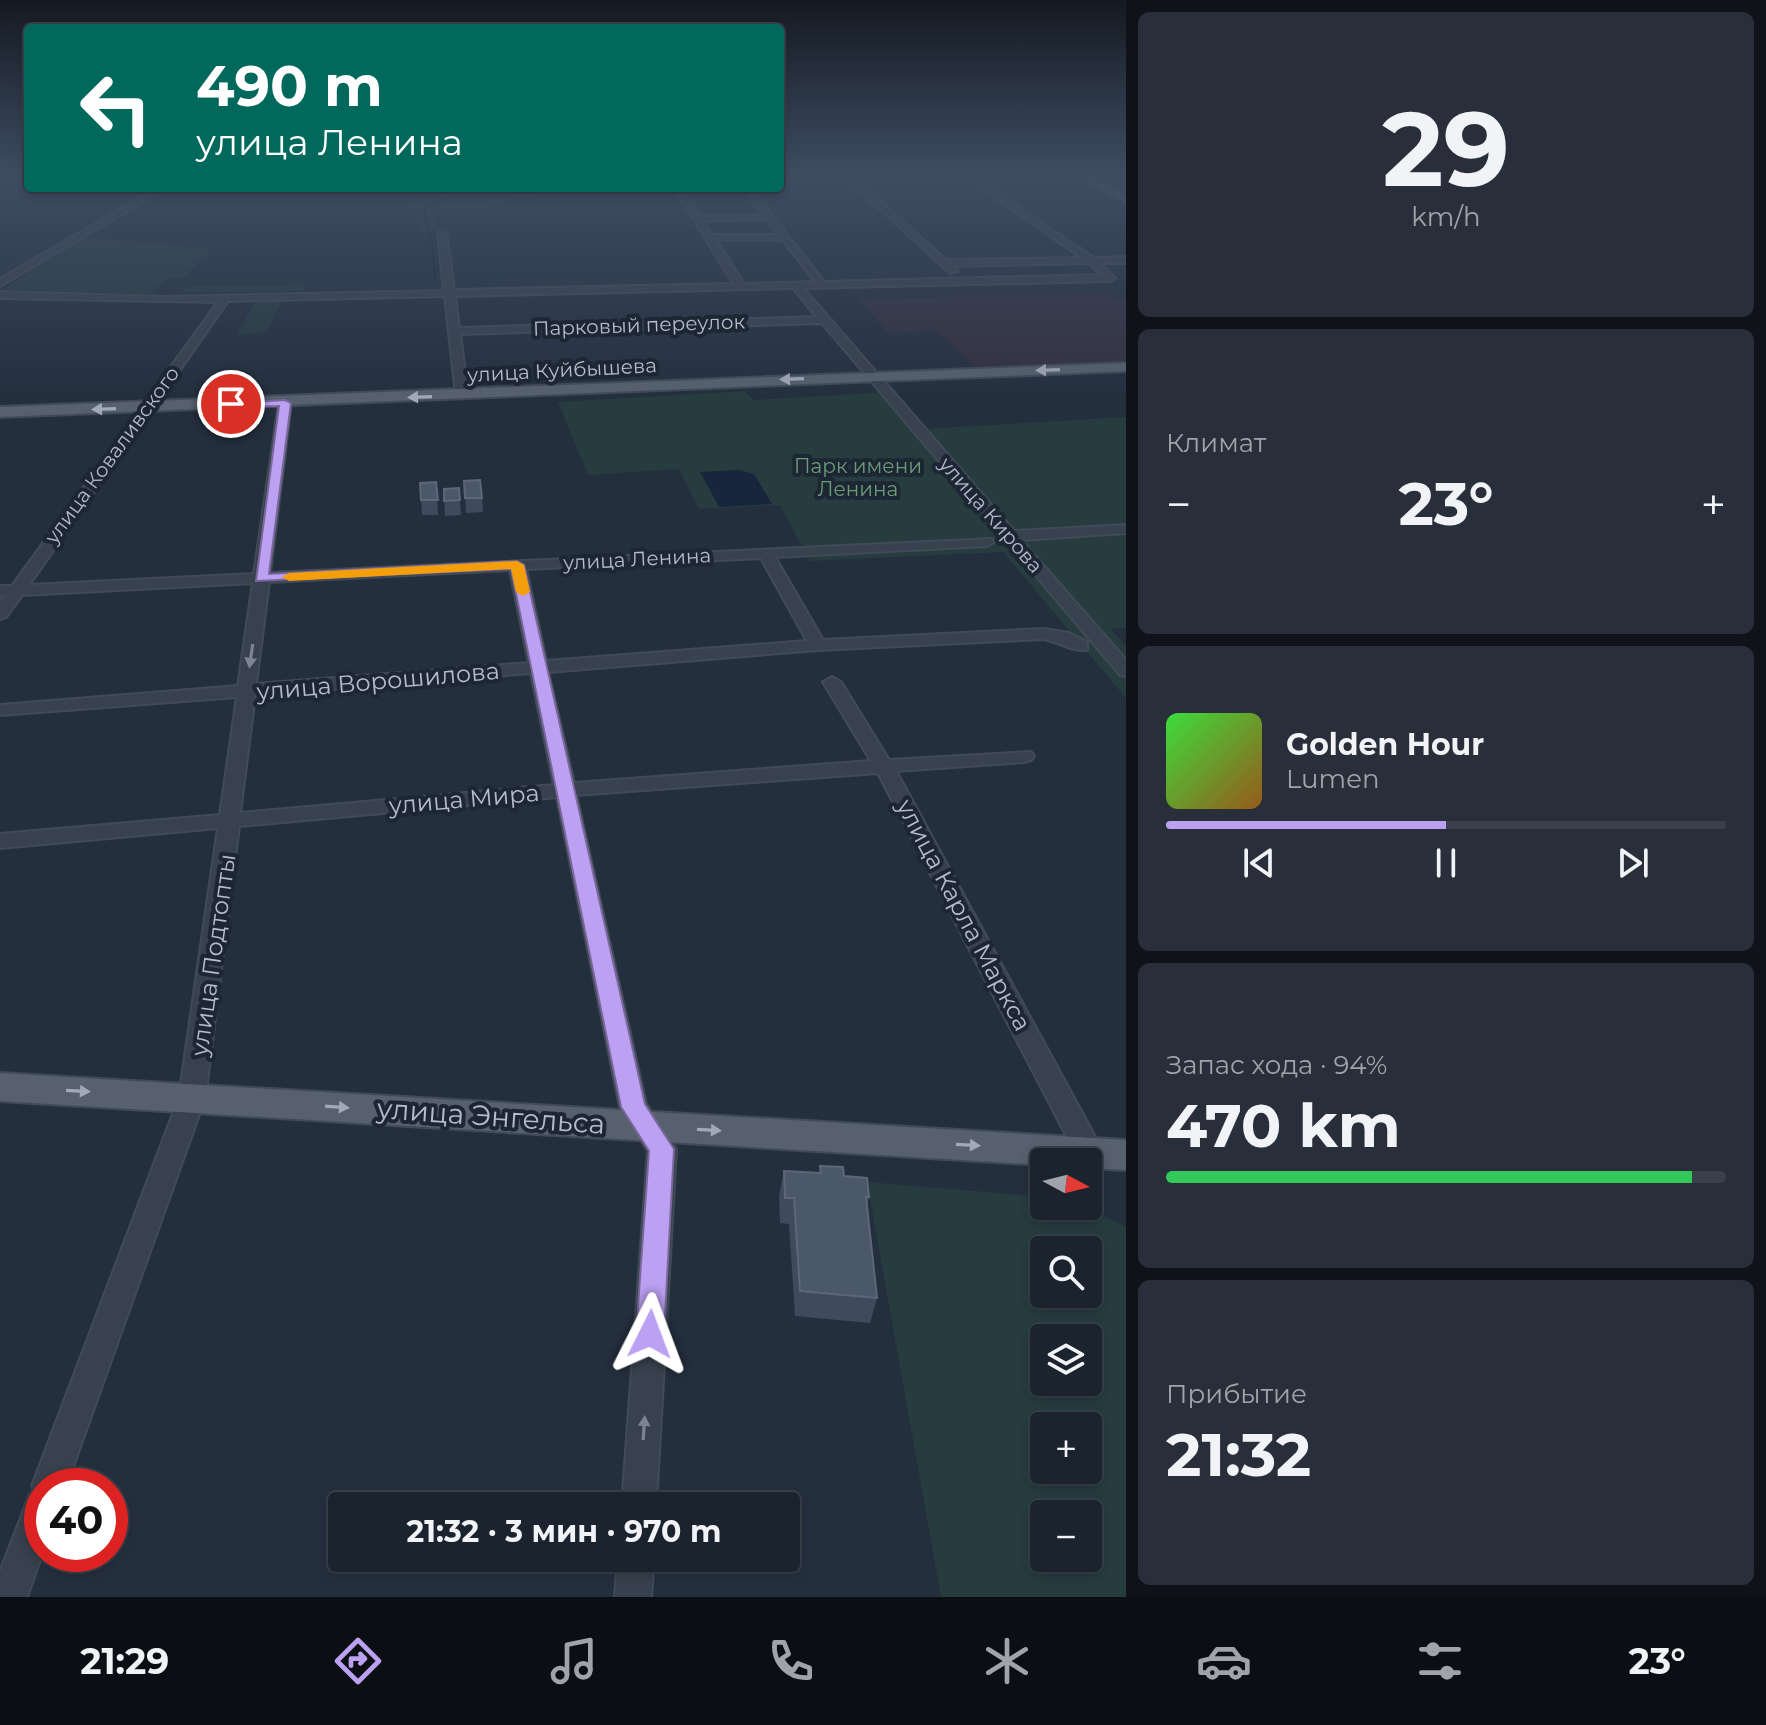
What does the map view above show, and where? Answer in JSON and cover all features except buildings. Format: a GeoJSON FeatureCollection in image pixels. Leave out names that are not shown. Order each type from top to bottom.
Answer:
{"type":"FeatureCollection","features":[{"type":"Feature","properties":{"kind":"main road","name":"улица Куйбышева"},"geometry":{"type":"LineString","coordinates":[[0,412],[1126,367]]}},
{"type":"Feature","properties":{"kind":"main road","name":"улица Энгельса"},"geometry":{"type":"LineString","coordinates":[[0,1087],[1030,1149]]}},
{"type":"Feature","properties":{"kind":"main road","name":"улица Энгельса"},"geometry":{"type":"LineString","coordinates":[[1102,1153],[1126,1155]]}},
{"type":"Feature","properties":{"kind":"street"},"geometry":{"type":"LineString","coordinates":[[0,283],[59,249]]}},
{"type":"Feature","properties":{"kind":"street"},"geometry":{"type":"LineString","coordinates":[[444,249],[462,395]]}},
{"type":"Feature","properties":{"kind":"street"},"geometry":{"type":"LineString","coordinates":[[716,249],[741,287]]}},
{"type":"Feature","properties":{"kind":"street"},"geometry":{"type":"LineString","coordinates":[[794,249],[822,285]]}},
{"type":"Feature","properties":{"kind":"street"},"geometry":{"type":"LineString","coordinates":[[928,249],[965,282]]}},
{"type":"Feature","properties":{"kind":"street"},"geometry":{"type":"LineString","coordinates":[[0,295],[226,298],[1110,278],[1074,249]]}},
{"type":"Feature","properties":{"kind":"street"},"geometry":{"type":"LineString","coordinates":[[944,263],[1126,260]]}},
{"type":"Feature","properties":{"kind":"street","name":"улица Кирова"},"geometry":{"type":"LineString","coordinates":[[795,285],[1126,671]]}},
{"type":"Feature","properties":{"kind":"street"},"geometry":{"type":"LineString","coordinates":[[695,288],[703,299]]}},
{"type":"Feature","properties":{"kind":"street","name":"улица Коваливского"},"geometry":{"type":"LineString","coordinates":[[0,614],[8,591],[226,298]]}},
{"type":"Feature","properties":{"kind":"street"},"geometry":{"type":"LineString","coordinates":[[711,311],[719,323]]}},
{"type":"Feature","properties":{"kind":"street","name":"Парковый переулок"},"geometry":{"type":"LineString","coordinates":[[455,331],[824,320]]}},
{"type":"Feature","properties":{"kind":"street","name":"улица Подтопты"},"geometry":{"type":"LineString","coordinates":[[56,1468],[192,1098],[232,819],[285,403]]}},
{"type":"Feature","properties":{"kind":"street"},"geometry":{"type":"LineString","coordinates":[[1009,536],[1126,529]]}},
{"type":"Feature","properties":{"kind":"street","name":"улица Ленина"},"geometry":{"type":"LineString","coordinates":[[8,591],[987,542]]}},
{"type":"Feature","properties":{"kind":"street"},"geometry":{"type":"LineString","coordinates":[[766,554],[818,645]]}},
{"type":"Feature","properties":{"kind":"street"},"geometry":{"type":"LineString","coordinates":[[517,565],[633,1107],[662,1149],[640,1492]]}},
{"type":"Feature","properties":{"kind":"street","name":"улица Ворошилова"},"geometry":{"type":"LineString","coordinates":[[0,710],[818,645],[1043,634],[1063,637],[1081,646]]}},
{"type":"Feature","properties":{"kind":"street","name":"улица Карла Маркса"},"geometry":{"type":"LineString","coordinates":[[832,682],[895,785],[1087,1148]]}},
{"type":"Feature","properties":{"kind":"street","name":"улица Мира"},"geometry":{"type":"LineString","coordinates":[[0,841],[564,790],[1024,756]]}},
{"type":"Feature","properties":{"kind":"street"},"geometry":{"type":"LineString","coordinates":[[9,1597],[24,1556]]}},
{"type":"Feature","properties":{"kind":"street"},"geometry":{"type":"LineString","coordinates":[[633,1597],[635,1572]]}},
{"type":"Feature","properties":{"kind":"shaded area"},"geometry":{"type":"Polygon","coordinates":[[[1106,294],[1118,301],[1126,301],[1126,362],[975,367],[936,331],[888,333],[859,299],[1106,294]]]}},
{"type":"Feature","properties":{"kind":"green space"},"geometry":{"type":"Polygon","coordinates":[[[67,249],[211,249],[183,278],[168,278],[150,294],[2,290],[67,249]]]}},
{"type":"Feature","properties":{"kind":"green space"},"geometry":{"type":"Polygon","coordinates":[[[305,285],[303,291],[181,292],[188,286],[305,285]]]}},
{"type":"Feature","properties":{"kind":"green space"},"geometry":{"type":"Polygon","coordinates":[[[282,301],[266,332],[237,335],[254,304],[282,301]]]}},
{"type":"Feature","properties":{"kind":"green space","name":"Парк имени Ленина"},"geometry":{"type":"Polygon","coordinates":[[[745,391],[753,400],[890,392],[923,429],[1126,417],[1126,628],[1111,629],[1126,646],[1126,698],[1003,552],[810,561],[780,505],[699,509],[679,469],[588,475],[558,402],[745,391]]]}},
{"type":"Feature","properties":{"kind":"green space"},"geometry":{"type":"Polygon","coordinates":[[[867,1182],[1030,1196],[1030,1220],[1102,1220],[1102,1215],[1126,1227],[1126,1597],[941,1597],[867,1182]]]}},
{"type":"Feature","properties":{"kind":"water"},"geometry":{"type":"Polygon","coordinates":[[[739,470],[754,474],[772,504],[719,507],[700,472],[739,470]]]}},
{"type":"Feature","properties":{"kind":"waterway"},"geometry":{"type":"LineString","coordinates":[[432,249],[435,277]]}},
{"type":"Feature","properties":{"kind":"slow traffic"},"geometry":{"type":"LineString","coordinates":[[289,577],[517,565],[523,592]]}},
{"type":"Feature","properties":{"kind":"route"},"geometry":{"type":"LineString","coordinates":[[231,404],[285,403],[261,578],[517,565],[633,1107],[662,1149],[650,1334]]}}]}
